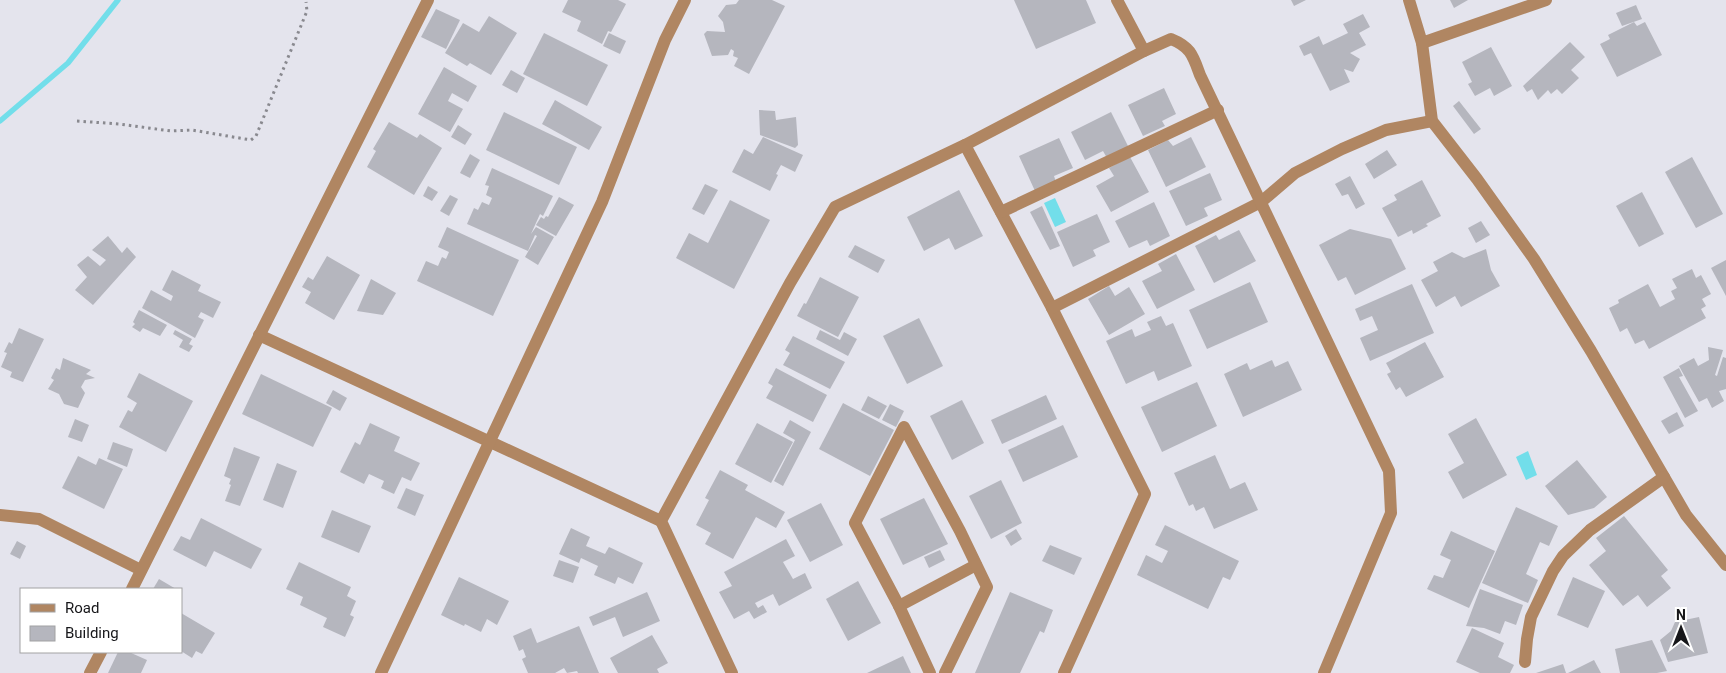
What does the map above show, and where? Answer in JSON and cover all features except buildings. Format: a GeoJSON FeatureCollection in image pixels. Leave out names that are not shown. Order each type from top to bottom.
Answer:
{"type":"FeatureCollection","features":[{"type":"Feature","properties":{"kind":"lane"},"geometry":{"type":"LineString","coordinates":[[132,588],[428,0]]}},
{"type":"Feature","properties":{"kind":"lane"},"geometry":{"type":"LineString","coordinates":[[380,673],[602,202],[665,40],[685,0]]}},
{"type":"Feature","properties":{"kind":"lane"},"geometry":{"type":"LineString","coordinates":[[1117,0],[1144,51]]}},
{"type":"Feature","properties":{"kind":"lane"},"geometry":{"type":"LineString","coordinates":[[1409,0],[1422,43],[1432,121],[1477,179],[1534,259],[1591,351],[1686,515],[1726,565]]}},
{"type":"Feature","properties":{"kind":"lane"},"geometry":{"type":"LineString","coordinates":[[1422,43],[1546,0]]}},
{"type":"Feature","properties":{"kind":"lane"},"geometry":{"type":"LineString","coordinates":[[661,521],[790,283],[835,207],[966,145],[1144,51],[1171,39],[1183,44],[1192,53],[1200,74],[1389,471],[1390,513],[1324,673]]}},
{"type":"Feature","properties":{"kind":"lane"},"geometry":{"type":"LineString","coordinates":[[1001,212],[1218,110]]}},
{"type":"Feature","properties":{"kind":"lane"},"geometry":{"type":"LineString","coordinates":[[1052,308],[1261,202],[1295,173],[1342,149],[1386,130],[1432,121]]}},
{"type":"Feature","properties":{"kind":"lane"},"geometry":{"type":"LineString","coordinates":[[966,145],[1052,308],[1145,494],[1064,673]]}},
{"type":"Feature","properties":{"kind":"lane"},"geometry":{"type":"LineString","coordinates":[[259,335],[661,521],[732,673]]}},
{"type":"Feature","properties":{"kind":"lane"},"geometry":{"type":"LineString","coordinates":[[930,673],[899,606],[855,523],[904,427],[987,588],[945,673]]}},
{"type":"Feature","properties":{"kind":"lane"},"geometry":{"type":"LineString","coordinates":[[1526,662],[1527,639],[1531,617],[1553,571],[1563,556],[1590,530],[1664,478]]}},
{"type":"Feature","properties":{"kind":"lane"},"geometry":{"type":"LineString","coordinates":[[0,515],[39,519],[141,570]]}},
{"type":"Feature","properties":{"kind":"lane"},"geometry":{"type":"LineString","coordinates":[[899,606],[976,565]]}},
{"type":"Feature","properties":{"kind":"lane"},"geometry":{"type":"LineString","coordinates":[[90,673],[100,653]]}},
{"type":"Feature","properties":{"kind":"path"},"geometry":{"type":"LineString","coordinates":[[77,121],[171,131],[192,130],[251,140],[256,136],[308,11],[306,2]]}},
{"type":"Feature","properties":{"kind":"water"},"geometry":{"type":"Polygon","coordinates":[[[1055,198],[1066,222],[1055,227],[1044,203],[1055,198]]]}},
{"type":"Feature","properties":{"kind":"water"},"geometry":{"type":"Polygon","coordinates":[[[1528,451],[1537,475],[1526,480],[1516,457],[1528,451]]]}},
{"type":"Feature","properties":{"kind":"waterway"},"geometry":{"type":"LineString","coordinates":[[0,121],[68,63],[118,0]]}}]}
